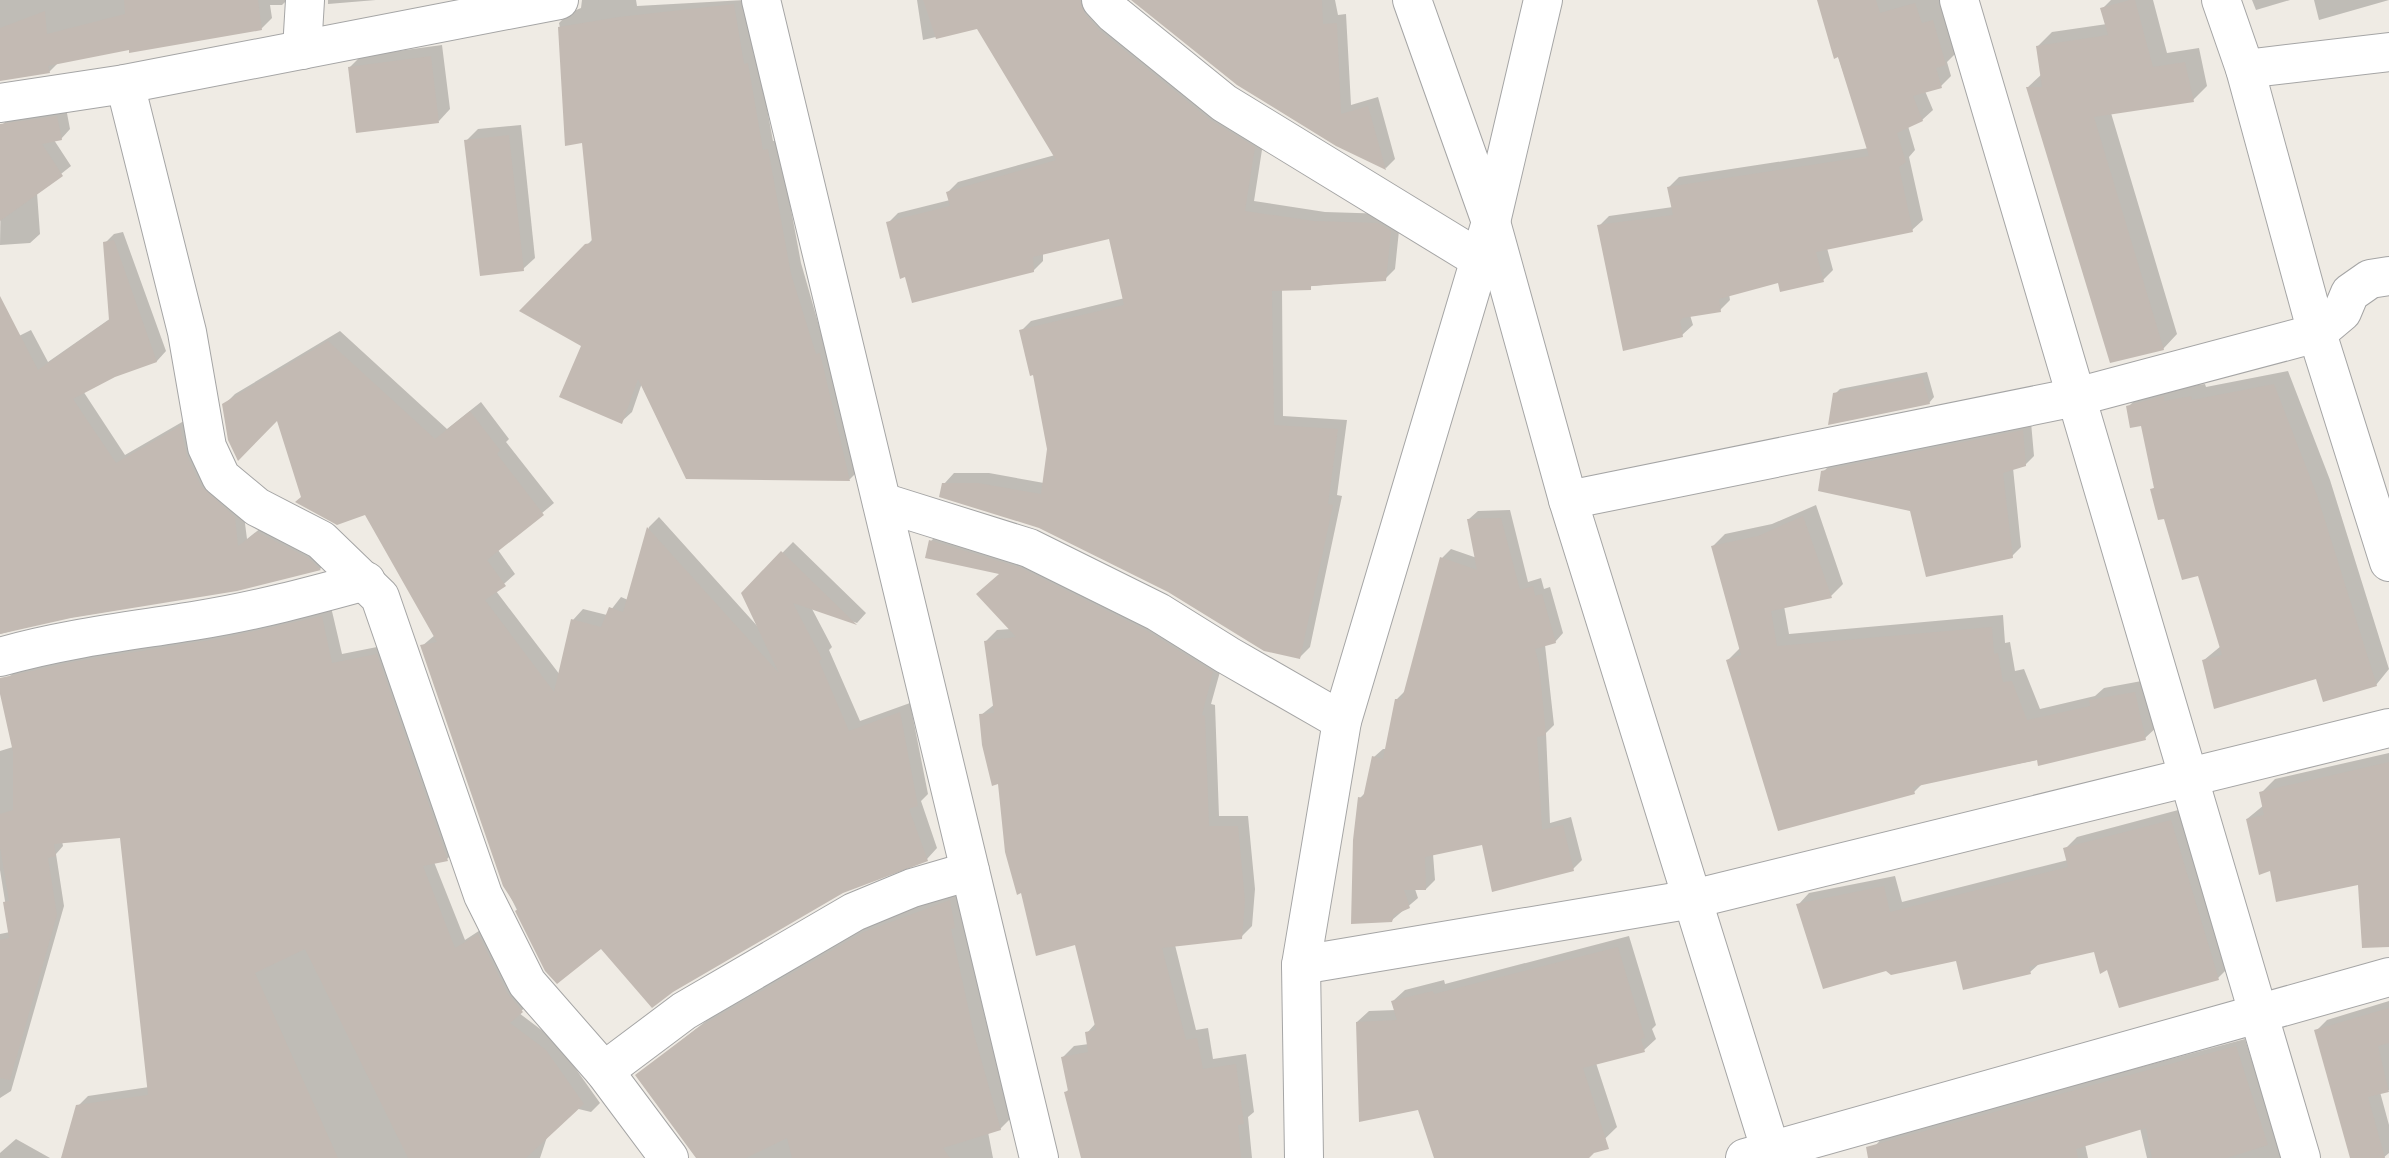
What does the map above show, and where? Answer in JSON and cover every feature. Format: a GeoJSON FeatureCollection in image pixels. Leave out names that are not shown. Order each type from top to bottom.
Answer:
{"type":"FeatureCollection","features":[{"type":"Feature","properties":{"kind":"street"},"geometry":{"type":"LineString","coordinates":[[302,50],[305,0]]}},
{"type":"Feature","properties":{"kind":"street"},"geometry":{"type":"LineString","coordinates":[[0,103],[125,84],[559,0]]}},
{"type":"Feature","properties":{"kind":"street"},"geometry":{"type":"LineString","coordinates":[[761,0],[1039,1158]]}},
{"type":"Feature","properties":{"kind":"street"},"geometry":{"type":"LineString","coordinates":[[1101,0],[1114,14],[1224,103],[1479,259]]}},
{"type":"Feature","properties":{"kind":"street"},"geometry":{"type":"LineString","coordinates":[[1412,0],[1491,222],[1568,500],[1693,899],[1763,1156],[2389,977]]}},
{"type":"Feature","properties":{"kind":"street"},"geometry":{"type":"LineString","coordinates":[[1304,1158],[1301,965],[1342,721],[1491,222],[1543,0]]}},
{"type":"Feature","properties":{"kind":"street"},"geometry":{"type":"LineString","coordinates":[[1959,0],[2301,1158]]}},
{"type":"Feature","properties":{"kind":"street"},"geometry":{"type":"LineString","coordinates":[[2221,0],[2245,69],[2317,333],[2389,562]]}},
{"type":"Feature","properties":{"kind":"street"},"geometry":{"type":"LineString","coordinates":[[2245,69],[2389,52]]}},
{"type":"Feature","properties":{"kind":"street"},"geometry":{"type":"LineString","coordinates":[[125,84],[187,332],[207,447],[221,477],[257,507],[321,540],[380,597],[483,895],[527,983],[604,1072],[670,1158]]}},
{"type":"Feature","properties":{"kind":"street"},"geometry":{"type":"LineString","coordinates":[[1568,500],[2076,397],[2317,333],[2342,312],[2350,293],[2370,279],[2389,276]]}},
{"type":"Feature","properties":{"kind":"street"},"geometry":{"type":"LineString","coordinates":[[881,502],[1029,548],[1158,612],[1342,721]]}},
{"type":"Feature","properties":{"kind":"street"},"geometry":{"type":"LineString","coordinates":[[0,657],[40,646],[119,631],[242,612],[366,581]]}},
{"type":"Feature","properties":{"kind":"street"},"geometry":{"type":"LineString","coordinates":[[1301,965],[1693,899],[2389,728]]}},
{"type":"Feature","properties":{"kind":"street"},"geometry":{"type":"LineString","coordinates":[[604,1072],[684,1011],[855,912],[912,888],[970,871]]}},
{"type":"Feature","properties":{"kind":"building"},"geometry":{"type":"Polygon","coordinates":[[[124,0],[258,0],[262,30],[129,53],[129,50],[48,66],[50,73],[0,81],[0,28],[45,11],[47,34],[125,14],[124,0]]]}},
{"type":"Feature","properties":{"kind":"building"},"geometry":{"type":"Polygon","coordinates":[[[923,0],[1080,0],[1085,14],[1100,31],[1210,120],[1255,147],[1245,211],[1314,221],[1378,223],[1391,231],[1386,281],[1311,286],[1311,290],[1272,291],[1274,425],[1338,429],[1328,504],[1333,505],[1300,659],[1264,651],[1168,592],[1039,528],[939,497],[942,483],[978,483],[1041,494],[1047,449],[1033,375],[1030,376],[1019,330],[1124,305],[1109,239],[1033,257],[1034,272],[912,303],[905,277],[900,279],[886,222],[950,206],[946,192],[1056,160],[977,29],[936,39],[923,0]]]}},
{"type":"Feature","properties":{"kind":"building"},"geometry":{"type":"Polygon","coordinates":[[[1131,0],[1322,0],[1323,24],[1337,23],[1341,114],[1368,106],[1386,170],[1336,146],[1237,85],[1131,0]]]}},
{"type":"Feature","properties":{"kind":"building"},"geometry":{"type":"Polygon","coordinates":[[[1817,0],[1876,0],[1880,13],[1915,3],[1922,23],[1933,20],[1946,65],[1936,68],[1942,88],[1913,96],[1923,121],[1897,133],[1906,162],[1899,167],[1913,232],[1816,252],[1824,282],[1780,292],[1778,283],[1719,299],[1721,312],[1683,318],[1680,321],[1683,337],[1623,351],[1597,225],[1673,215],[1667,187],[1869,156],[1838,57],[1834,59],[1817,0]]]}},
{"type":"Feature","properties":{"kind":"building"},"geometry":{"type":"Polygon","coordinates":[[[2135,0],[2153,67],[2185,62],[2194,102],[2094,117],[2164,350],[2110,363],[2026,87],[2042,87],[2036,46],[2108,35],[2100,8],[2135,0]]]}},
{"type":"Feature","properties":{"kind":"building"},"geometry":{"type":"Polygon","coordinates":[[[734,4],[744,64],[748,63],[763,150],[768,149],[791,274],[816,354],[820,353],[850,481],[686,479],[638,379],[622,424],[559,397],[581,346],[519,311],[585,244],[592,243],[582,143],[565,146],[558,27],[734,4]]]}},
{"type":"Feature","properties":{"kind":"building"},"geometry":{"type":"Polygon","coordinates":[[[431,56],[439,123],[356,133],[348,67],[431,56]]]}},
{"type":"Feature","properties":{"kind":"building"},"geometry":{"type":"Polygon","coordinates":[[[57,116],[62,140],[42,144],[63,176],[0,221],[0,124],[57,116]]]}},
{"type":"Feature","properties":{"kind":"building"},"geometry":{"type":"Polygon","coordinates":[[[509,135],[524,271],[480,276],[464,140],[509,135]]]}},
{"type":"Feature","properties":{"kind":"building"},"geometry":{"type":"Polygon","coordinates":[[[114,240],[157,362],[115,377],[73,399],[116,463],[180,426],[187,456],[201,486],[235,517],[238,546],[257,532],[308,558],[321,570],[237,591],[71,618],[0,634],[0,296],[38,370],[109,320],[103,242],[114,240]]]}},
{"type":"Feature","properties":{"kind":"building"},"geometry":{"type":"Polygon","coordinates":[[[328,341],[435,439],[470,411],[500,450],[497,454],[544,515],[487,560],[506,586],[485,600],[554,692],[571,619],[601,627],[609,607],[623,612],[647,527],[779,673],[741,593],[781,551],[857,625],[793,603],[822,659],[819,661],[849,731],[900,712],[918,806],[909,809],[928,861],[843,893],[673,992],[652,1008],[601,949],[557,984],[545,971],[515,911],[518,909],[503,886],[420,645],[437,642],[365,515],[337,525],[295,502],[301,497],[277,421],[238,461],[228,440],[222,404],[328,341]]]}},
{"type":"Feature","properties":{"kind":"building"},"geometry":{"type":"Polygon","coordinates":[[[1922,377],[1930,404],[1828,425],[1833,393],[1922,377]]]}},
{"type":"Feature","properties":{"kind":"building"},"geometry":{"type":"Polygon","coordinates":[[[2274,384],[2317,495],[2377,686],[2323,702],[2316,679],[2214,709],[2202,660],[2222,655],[2198,576],[2182,580],[2164,519],[2158,520],[2150,489],[2154,488],[2141,426],[2130,428],[2126,406],[2164,396],[2164,401],[2191,396],[2192,400],[2274,384]]]}},
{"type":"Feature","properties":{"kind":"building"},"geometry":{"type":"Polygon","coordinates":[[[2023,430],[2026,466],[2003,473],[2013,558],[1926,577],[1910,511],[1818,491],[1821,471],[2023,430]]]}},
{"type":"Feature","properties":{"kind":"building"},"geometry":{"type":"Polygon","coordinates":[[[1803,516],[1832,598],[1771,611],[1777,646],[1992,627],[1994,654],[1998,653],[2003,682],[2012,681],[2027,720],[2090,706],[2089,700],[2135,692],[2146,740],[2038,766],[2037,760],[1913,787],[1915,794],[1778,831],[1726,660],[1741,655],[1711,546],[1758,536],[1803,516]]]}},
{"type":"Feature","properties":{"kind":"building"},"geometry":{"type":"Polygon","coordinates":[[[1501,518],[1520,590],[1533,586],[1535,596],[1542,594],[1556,643],[1535,649],[1546,735],[1537,737],[1542,830],[1563,825],[1574,871],[1492,892],[1482,845],[1425,857],[1426,890],[1404,890],[1410,908],[1394,915],[1392,922],[1351,924],[1353,840],[1358,797],[1363,798],[1372,756],[1383,759],[1395,699],[1402,699],[1440,557],[1477,570],[1467,519],[1501,518]]]}},
{"type":"Feature","properties":{"kind":"building"},"geometry":{"type":"Polygon","coordinates":[[[929,540],[1021,568],[1147,631],[1213,672],[1202,715],[1205,716],[1209,826],[1238,826],[1245,901],[1242,939],[1162,948],[1186,1040],[1197,1038],[1203,1069],[1236,1064],[1244,1124],[1238,1125],[1241,1158],[1081,1158],[1064,1092],[1068,1091],[1061,1057],[1088,1052],[1085,1032],[1096,1030],[1075,945],[1036,956],[1021,893],[1017,895],[1005,852],[998,784],[992,786],[982,745],[979,714],[994,713],[984,641],[1016,637],[976,594],[999,574],[925,558],[929,540]]]}},
{"type":"Feature","properties":{"kind":"building"},"geometry":{"type":"Polygon","coordinates":[[[322,616],[332,663],[377,654],[448,861],[423,866],[455,948],[478,934],[507,993],[523,1012],[510,1023],[546,1050],[584,1104],[526,1158],[408,1158],[305,949],[255,973],[338,1158],[61,1158],[76,1105],[148,1095],[120,838],[54,844],[56,856],[48,858],[57,915],[10,1080],[0,1078],[0,940],[9,938],[3,902],[9,901],[0,847],[0,814],[13,810],[13,752],[0,694],[0,678],[78,661],[224,638],[322,616]]]}},
{"type":"Feature","properties":{"kind":"building"},"geometry":{"type":"Polygon","coordinates":[[[2389,762],[2389,947],[2362,948],[2358,885],[2276,902],[2270,871],[2259,875],[2246,819],[2264,815],[2259,792],[2389,762]]]}},
{"type":"Feature","properties":{"kind":"building"},"geometry":{"type":"Polygon","coordinates":[[[2171,820],[2219,980],[2119,1008],[2107,970],[2100,974],[2094,952],[2029,967],[2031,974],[1963,990],[1956,961],[1891,975],[1886,971],[1823,989],[1796,904],[1884,886],[1890,912],[2068,867],[2063,848],[2171,820]]]}},
{"type":"Feature","properties":{"kind":"building"},"geometry":{"type":"Polygon","coordinates":[[[950,900],[955,928],[951,929],[974,1034],[1001,1130],[943,1148],[950,1158],[792,1158],[787,1138],[746,1158],[696,1158],[635,1075],[696,1029],[864,932],[950,900]]]}},
{"type":"Feature","properties":{"kind":"building"},"geometry":{"type":"Polygon","coordinates":[[[1618,947],[1645,1038],[1641,1039],[1645,1052],[1583,1068],[1609,1149],[1594,1153],[1589,1158],[1434,1158],[1418,1110],[1359,1122],[1356,1022],[1397,1020],[1391,1001],[1433,991],[1434,994],[1618,947]]]}},
{"type":"Feature","properties":{"kind":"building"},"geometry":{"type":"Polygon","coordinates":[[[2389,1008],[2389,1043],[2378,1046],[2389,1092],[2368,1097],[2385,1158],[2350,1158],[2314,1030],[2389,1008]]]}},
{"type":"Feature","properties":{"kind":"building"},"geometry":{"type":"Polygon","coordinates":[[[2236,1046],[2268,1145],[2227,1158],[2152,1158],[2146,1128],[2076,1149],[2078,1158],[1868,1158],[1866,1147],[2236,1046]]]}}]}
